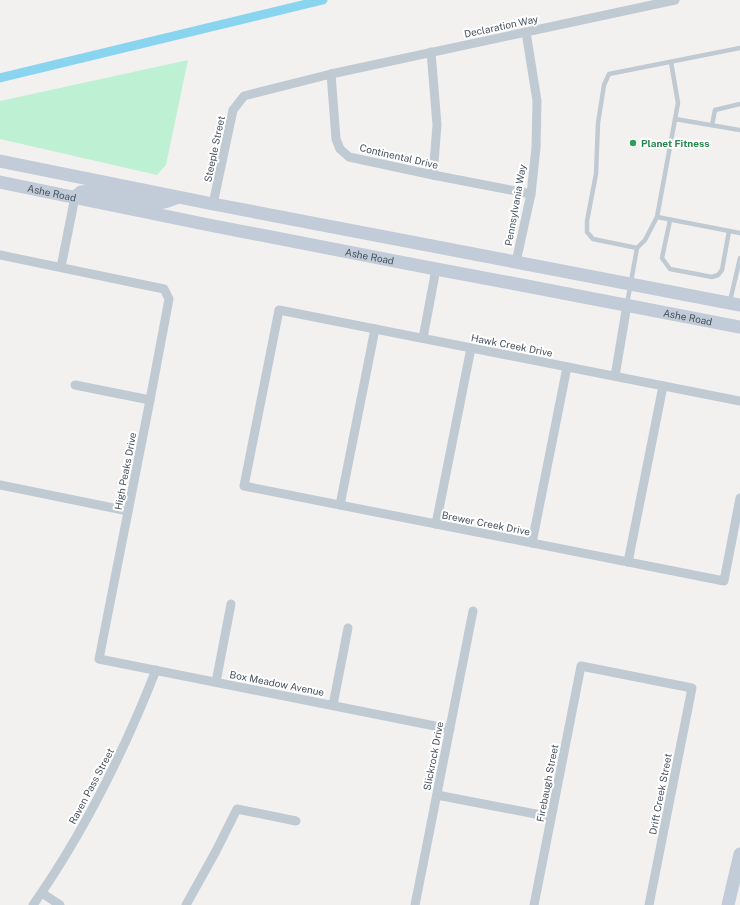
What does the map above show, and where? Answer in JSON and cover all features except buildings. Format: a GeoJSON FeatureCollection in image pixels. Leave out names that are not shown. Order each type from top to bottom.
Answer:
{"type":"FeatureCollection","features":[{"type":"Feature","properties":{"kind":"street","name":"Declaration Way"},"geometry":{"type":"LineString","coordinates":[[331,74],[675,0]]}},
{"type":"Feature","properties":{"kind":"street","name":"Pennsylvania Way"},"geometry":{"type":"LineString","coordinates":[[516,262],[531,194],[536,148],[537,101],[526,32]]}},
{"type":"Feature","properties":{"kind":"street"},"geometry":{"type":"LineString","coordinates":[[431,52],[437,125],[433,176]]}},
{"type":"Feature","properties":{"kind":"street","name":"Continental Drive"},"geometry":{"type":"LineString","coordinates":[[331,74],[336,139],[340,149],[349,156],[433,176],[531,194]]}},
{"type":"Feature","properties":{"kind":"street","name":"Steeple Street"},"geometry":{"type":"LineString","coordinates":[[213,204],[233,110],[244,96],[331,74]]}},
{"type":"Feature","properties":{"kind":"street","name":"Ashe Road"},"geometry":{"type":"LineString","coordinates":[[0,161],[177,197],[735,304]]}},
{"type":"Feature","properties":{"kind":"street","name":"Ashe Road"},"geometry":{"type":"LineString","coordinates":[[0,182],[209,225],[740,327]]}},
{"type":"Feature","properties":{"kind":"street"},"geometry":{"type":"LineString","coordinates":[[0,255],[61,267],[75,197],[81,192],[100,191],[160,203],[177,197]]}},
{"type":"Feature","properties":{"kind":"street","name":"High Peaks Drive"},"geometry":{"type":"LineString","coordinates":[[61,267],[164,289],[169,299],[99,659]]}},
{"type":"Feature","properties":{"kind":"street"},"geometry":{"type":"LineString","coordinates":[[423,338],[436,269]]}},
{"type":"Feature","properties":{"kind":"street"},"geometry":{"type":"LineString","coordinates":[[615,376],[627,306]]}},
{"type":"Feature","properties":{"kind":"street","name":"Hawk Creek Drive"},"geometry":{"type":"LineString","coordinates":[[244,486],[279,310],[740,401]]}},
{"type":"Feature","properties":{"kind":"street"},"geometry":{"type":"LineString","coordinates":[[340,505],[375,329]]}},
{"type":"Feature","properties":{"kind":"street"},"geometry":{"type":"LineString","coordinates":[[436,524],[471,348]]}},
{"type":"Feature","properties":{"kind":"street"},"geometry":{"type":"LineString","coordinates":[[532,543],[567,367]]}},
{"type":"Feature","properties":{"kind":"street"},"geometry":{"type":"LineString","coordinates":[[76,385],[150,400]]}},
{"type":"Feature","properties":{"kind":"street"},"geometry":{"type":"LineString","coordinates":[[628,562],[662,386]]}},
{"type":"Feature","properties":{"kind":"street"},"geometry":{"type":"LineString","coordinates":[[0,485],[128,511]]}},
{"type":"Feature","properties":{"kind":"street","name":"Brewer Creek Drive"},"geometry":{"type":"LineString","coordinates":[[244,486],[724,581],[740,498]]}},
{"type":"Feature","properties":{"kind":"street"},"geometry":{"type":"LineString","coordinates":[[216,682],[231,604]]}},
{"type":"Feature","properties":{"kind":"street","name":"Slickrock Drive"},"geometry":{"type":"LineString","coordinates":[[415,905],[473,611]]}},
{"type":"Feature","properties":{"kind":"street"},"geometry":{"type":"LineString","coordinates":[[333,705],[348,628]]}},
{"type":"Feature","properties":{"kind":"street","name":"Box Meadow Avenue"},"geometry":{"type":"LineString","coordinates":[[99,659],[450,729]]}},
{"type":"Feature","properties":{"kind":"street","name":"Firebaugh Street"},"geometry":{"type":"LineString","coordinates":[[534,905],[581,666],[692,688]]}},
{"type":"Feature","properties":{"kind":"street","name":"Raven Pass Street"},"geometry":{"type":"LineString","coordinates":[[33,905],[80,832],[106,785],[139,714],[156,670]]}},
{"type":"Feature","properties":{"kind":"street","name":"Drift Creek Street"},"geometry":{"type":"LineString","coordinates":[[649,905],[692,688]]}},
{"type":"Feature","properties":{"kind":"street"},"geometry":{"type":"LineString","coordinates":[[437,795],[552,816]]}},
{"type":"Feature","properties":{"kind":"street"},"geometry":{"type":"LineString","coordinates":[[186,905],[237,809],[296,821]]}},
{"type":"Feature","properties":{"kind":"street"},"geometry":{"type":"LineString","coordinates":[[728,905],[740,854]]}},
{"type":"Feature","properties":{"kind":"street"},"geometry":{"type":"LineString","coordinates":[[42,893],[60,905]]}},
{"type":"Feature","properties":{"kind":"lane"},"geometry":{"type":"LineString","coordinates":[[637,248],[593,239],[587,232],[587,221],[596,174],[598,123],[604,85],[609,74],[740,48]]}},
{"type":"Feature","properties":{"kind":"lane"},"geometry":{"type":"LineString","coordinates":[[627,306],[637,248],[644,240],[657,217],[678,103],[671,62]]}},
{"type":"Feature","properties":{"kind":"lane"},"geometry":{"type":"LineString","coordinates":[[712,125],[715,110],[740,104]]}},
{"type":"Feature","properties":{"kind":"lane"},"geometry":{"type":"LineString","coordinates":[[675,119],[740,130]]}},
{"type":"Feature","properties":{"kind":"lane"},"geometry":{"type":"LineString","coordinates":[[657,217],[740,233]]}},
{"type":"Feature","properties":{"kind":"lane"},"geometry":{"type":"LineString","coordinates":[[670,220],[662,258],[670,269],[712,277],[718,275],[722,270],[729,231]]}},
{"type":"Feature","properties":{"kind":"lane"},"geometry":{"type":"LineString","coordinates":[[735,304],[740,258]]}},
{"type":"Feature","properties":{"kind":"green space"},"geometry":{"type":"Polygon","coordinates":[[[188,60],[166,165],[157,175],[0,139],[0,101],[188,60]]]}},
{"type":"Feature","properties":{"kind":"waterway"},"geometry":{"type":"LineString","coordinates":[[0,78],[323,0]]}},
{"type":"Feature","properties":{"kind":"place","name":"Planet Fitness"},"geometry":{"type":"Point","coordinates":[633,143]}}]}
